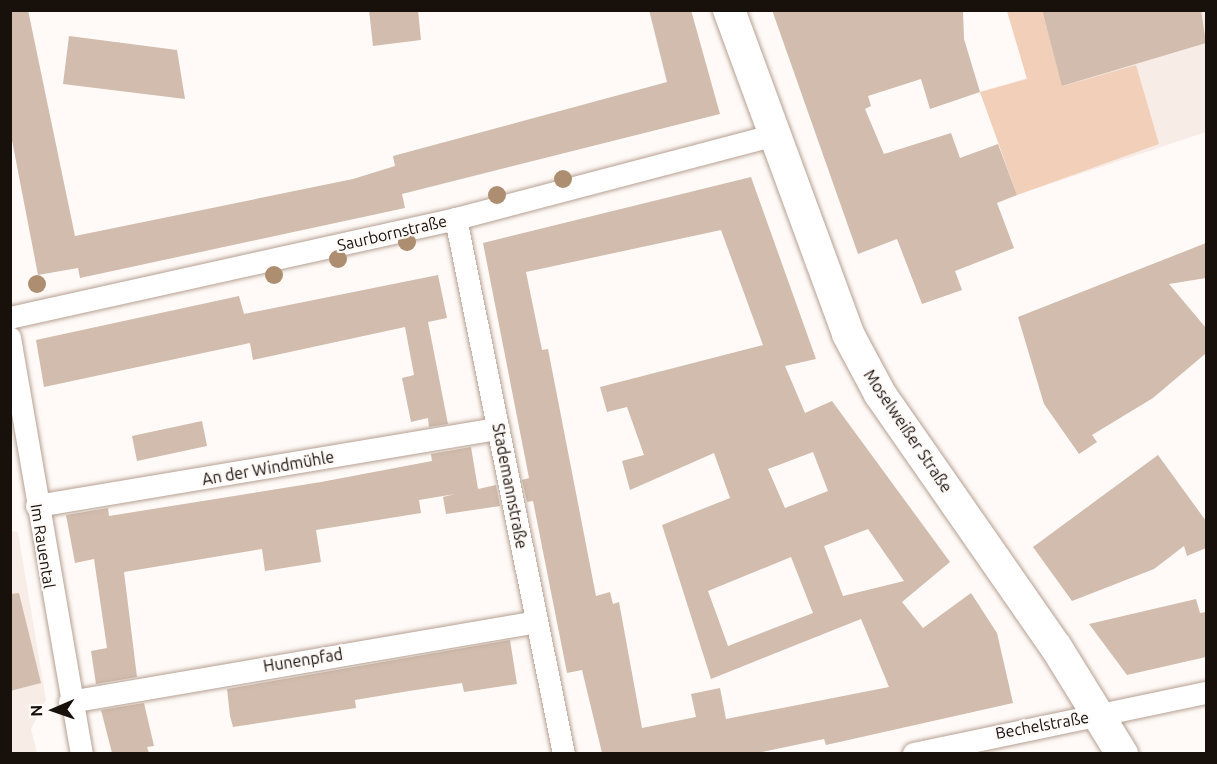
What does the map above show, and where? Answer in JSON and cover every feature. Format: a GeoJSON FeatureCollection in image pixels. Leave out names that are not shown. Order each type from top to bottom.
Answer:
{"type":"FeatureCollection","features":[{"type":"Feature","properties":{"kind":"street","name":"Moselweißer Straße"},"geometry":{"type":"LineString","coordinates":[[729,10],[772,136],[848,334],[880,394],[1101,715],[1122,753]]}},
{"type":"Feature","properties":{"kind":"street","name":"Saurbornstraße"},"geometry":{"type":"LineString","coordinates":[[10,318],[456,219],[772,136]]}},
{"type":"Feature","properties":{"kind":"street","name":"Stademannstraße"},"geometry":{"type":"LineString","coordinates":[[456,219],[564,753]]}},
{"type":"Feature","properties":{"kind":"street","name":"Im Rauental"},"geometry":{"type":"LineString","coordinates":[[10,338],[70,702],[82,753]]}},
{"type":"Feature","properties":{"kind":"street","name":"An der Windmühle"},"geometry":{"type":"LineString","coordinates":[[37,506],[499,429]]}},
{"type":"Feature","properties":{"kind":"street","name":"Hunenpfad"},"geometry":{"type":"LineString","coordinates":[[70,702],[536,622]]}},
{"type":"Feature","properties":{"kind":"street","name":"Bechelstraße"},"geometry":{"type":"LineString","coordinates":[[914,753],[1206,693]]}},
{"type":"Feature","properties":{"kind":"shaded area"},"geometry":{"type":"Polygon","coordinates":[[[1007,11],[1206,11],[1206,132],[1017,195],[980,92],[1027,78],[1007,11]]]}},
{"type":"Feature","properties":{"kind":"shaded area"},"geometry":{"type":"Polygon","coordinates":[[[1007,11],[1042,11],[1063,86],[1136,65],[1159,144],[1017,195],[980,92],[1027,79],[1007,11]]]}},
{"type":"Feature","properties":{"kind":"shaded area"},"geometry":{"type":"Polygon","coordinates":[[[11,531],[18,532],[46,700],[31,729],[37,753],[11,754],[11,531]]]}},
{"type":"Feature","properties":{"kind":"building"},"geometry":{"type":"Polygon","coordinates":[[[10,10],[28,10],[75,236],[353,179],[395,166],[393,156],[667,82],[649,10],[691,10],[720,114],[402,194],[405,208],[80,278],[78,268],[38,275],[10,130],[10,10]]]}},
{"type":"Feature","properties":{"kind":"building"},"geometry":{"type":"Polygon","coordinates":[[[369,10],[418,10],[421,40],[373,46],[369,10]]]}},
{"type":"Feature","properties":{"kind":"building"},"geometry":{"type":"Polygon","coordinates":[[[772,10],[963,10],[964,39],[980,92],[930,109],[921,79],[868,96],[871,106],[865,109],[884,154],[951,133],[960,158],[998,144],[1017,195],[997,203],[1014,248],[955,271],[962,290],[922,304],[897,239],[858,254],[772,10]]]}},
{"type":"Feature","properties":{"kind":"building"},"geometry":{"type":"Polygon","coordinates":[[[1042,10],[1201,10],[1206,43],[1062,86],[1042,10]]]}},
{"type":"Feature","properties":{"kind":"building"},"geometry":{"type":"Polygon","coordinates":[[[69,36],[177,50],[185,99],[63,84],[69,36]]]}},
{"type":"Feature","properties":{"kind":"building"},"geometry":{"type":"Polygon","coordinates":[[[751,177],[816,359],[785,366],[805,413],[832,401],[950,562],[902,602],[923,628],[971,593],[997,633],[1013,703],[826,745],[824,739],[757,753],[602,753],[582,670],[567,673],[533,501],[527,502],[522,480],[529,478],[483,243],[751,177]],[[721,230],[526,272],[542,350],[548,349],[596,596],[610,592],[613,604],[619,602],[642,728],[696,717],[691,694],[720,688],[726,719],[889,687],[861,619],[711,679],[662,525],[730,498],[714,453],[630,490],[622,461],[644,455],[627,407],[607,412],[600,387],[763,345],[721,230]],[[813,452],[768,469],[785,508],[828,491],[813,452]],[[868,529],[824,546],[843,596],[904,581],[868,529]],[[791,557],[708,591],[728,646],[813,613],[791,557]]]}},
{"type":"Feature","properties":{"kind":"building"},"geometry":{"type":"Polygon","coordinates":[[[1206,243],[1206,278],[1169,284],[1206,328],[1205,354],[1153,398],[1092,435],[1097,442],[1079,454],[1044,404],[1018,317],[1206,243]]]}},
{"type":"Feature","properties":{"kind":"building"},"geometry":{"type":"Polygon","coordinates":[[[438,275],[447,318],[428,322],[448,424],[429,427],[428,418],[411,422],[402,378],[414,375],[405,327],[253,360],[250,343],[44,387],[36,340],[239,296],[244,314],[438,275]]]}},
{"type":"Feature","properties":{"kind":"building"},"geometry":{"type":"Polygon","coordinates":[[[202,421],[207,446],[137,461],[132,436],[202,421]]]}},
{"type":"Feature","properties":{"kind":"building"},"geometry":{"type":"Polygon","coordinates":[[[471,447],[478,489],[496,485],[500,506],[446,514],[443,497],[455,494],[419,500],[421,513],[316,530],[321,562],[265,571],[262,549],[124,572],[137,677],[96,684],[91,651],[107,648],[94,559],[75,563],[66,515],[108,508],[109,516],[321,482],[432,461],[431,454],[471,447]]]}},
{"type":"Feature","properties":{"kind":"building"},"geometry":{"type":"Polygon","coordinates":[[[1158,455],[1206,521],[1206,548],[1187,556],[1184,546],[1154,569],[1072,601],[1033,547],[1158,455]]]}},
{"type":"Feature","properties":{"kind":"building"},"geometry":{"type":"Polygon","coordinates":[[[19,593],[41,683],[10,691],[10,594],[19,593]]]}},
{"type":"Feature","properties":{"kind":"building"},"geometry":{"type":"Polygon","coordinates":[[[1196,599],[1200,613],[1206,612],[1206,657],[1127,675],[1089,624],[1196,599]]]}},
{"type":"Feature","properties":{"kind":"building"},"geometry":{"type":"Polygon","coordinates":[[[510,640],[517,684],[464,692],[462,683],[409,691],[355,700],[356,708],[233,727],[227,689],[510,640]]]}},
{"type":"Feature","properties":{"kind":"building"},"geometry":{"type":"Polygon","coordinates":[[[144,703],[154,746],[147,747],[149,753],[112,753],[101,710],[144,703]]]}}]}
